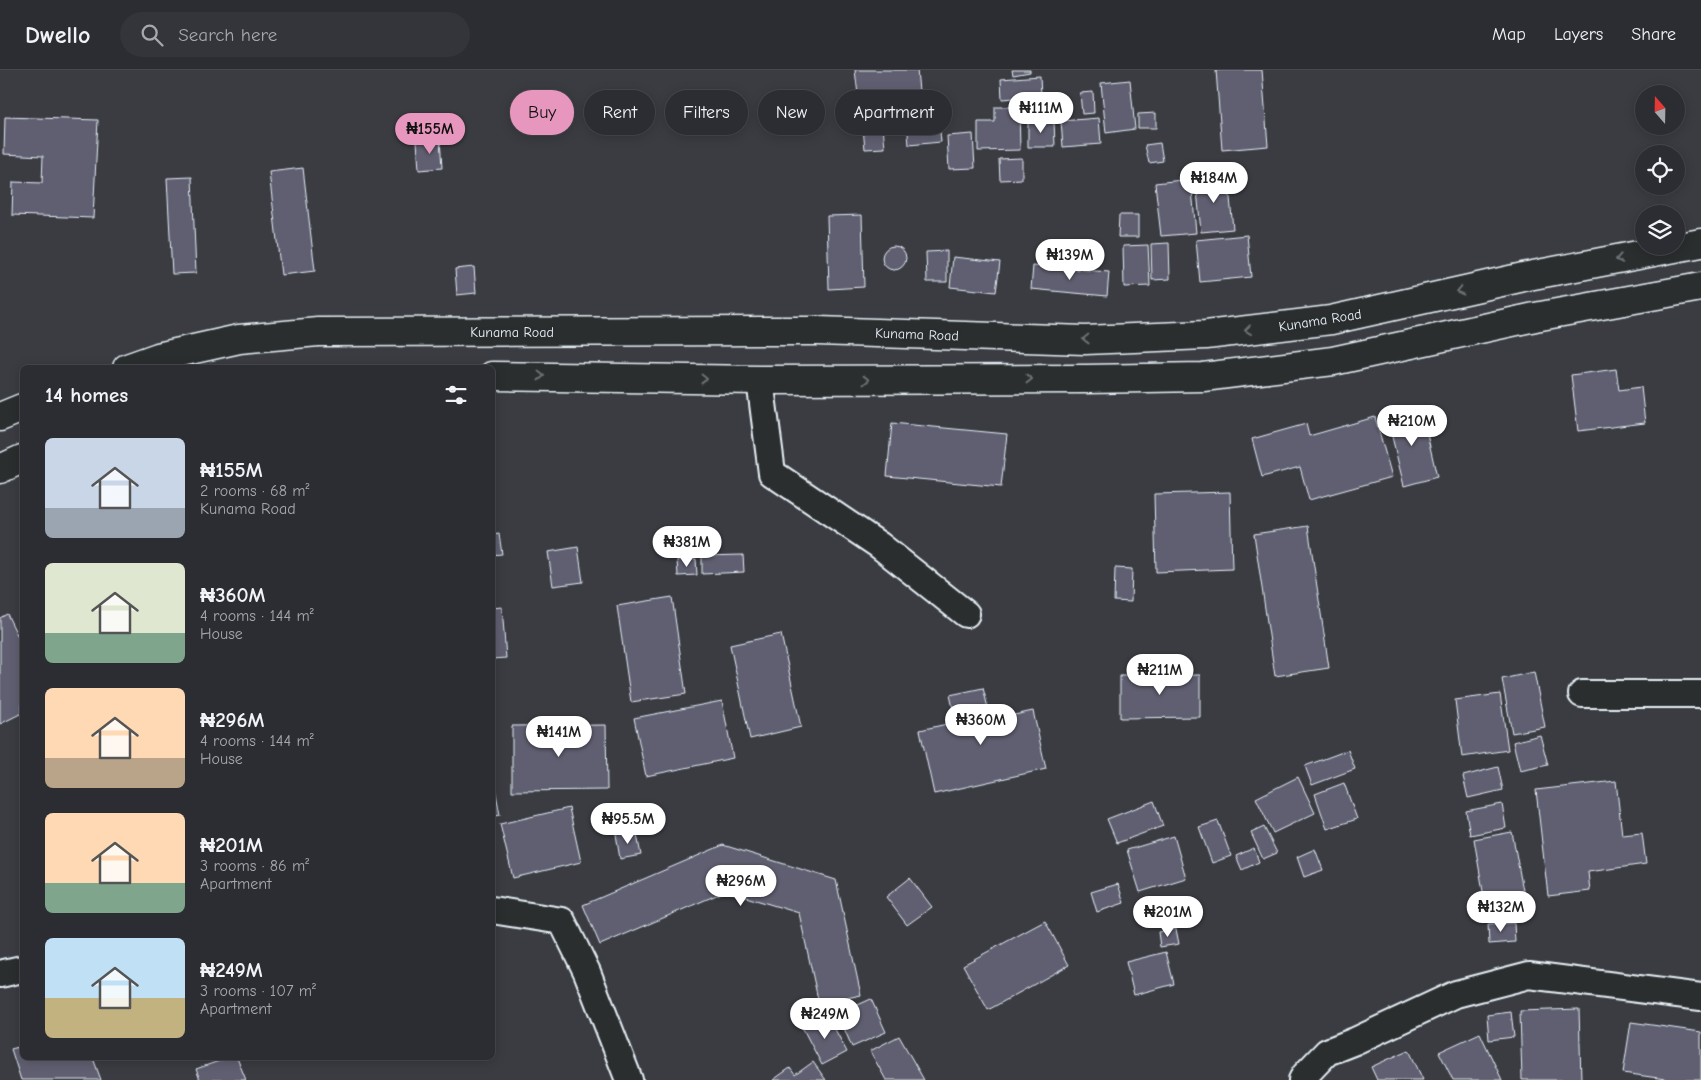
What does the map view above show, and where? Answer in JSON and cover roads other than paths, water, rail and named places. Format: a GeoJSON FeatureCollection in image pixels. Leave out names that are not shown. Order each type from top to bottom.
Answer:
{"type":"FeatureCollection","features":[{"type":"Feature","properties":{"kind":"main road","name":"Kunama Road"},"geometry":{"type":"LineString","coordinates":[[136,365],[158,357],[239,339],[318,332],[818,331],[1085,340],[1206,335],[1331,320],[1528,276],[1701,243]]}},
{"type":"Feature","properties":{"kind":"main road"},"geometry":{"type":"LineString","coordinates":[[495,376],[760,380],[1087,379],[1203,376],[1334,361],[1535,317],[1701,287]]}},
{"type":"Feature","properties":{"kind":"main road"},"geometry":{"type":"LineString","coordinates":[[0,418],[20,409]]}},
{"type":"Feature","properties":{"kind":"main road"},"geometry":{"type":"LineString","coordinates":[[0,469],[20,460]]}},
{"type":"Feature","properties":{"kind":"street"},"geometry":{"type":"LineString","coordinates":[[760,380],[772,472],[879,545],[966,614]]}},
{"type":"Feature","properties":{"kind":"street"},"geometry":{"type":"LineString","coordinates":[[1582,694],[1701,694]]}},
{"type":"Feature","properties":{"kind":"street"},"geometry":{"type":"LineString","coordinates":[[495,910],[562,921],[587,972],[629,1080]]}},
{"type":"Feature","properties":{"kind":"street"},"geometry":{"type":"LineString","coordinates":[[0,974],[20,970]]}},
{"type":"Feature","properties":{"kind":"street"},"geometry":{"type":"LineString","coordinates":[[1302,1080],[1304,1074],[1326,1052],[1355,1041],[1456,994],[1529,975],[1701,997]]}}]}
